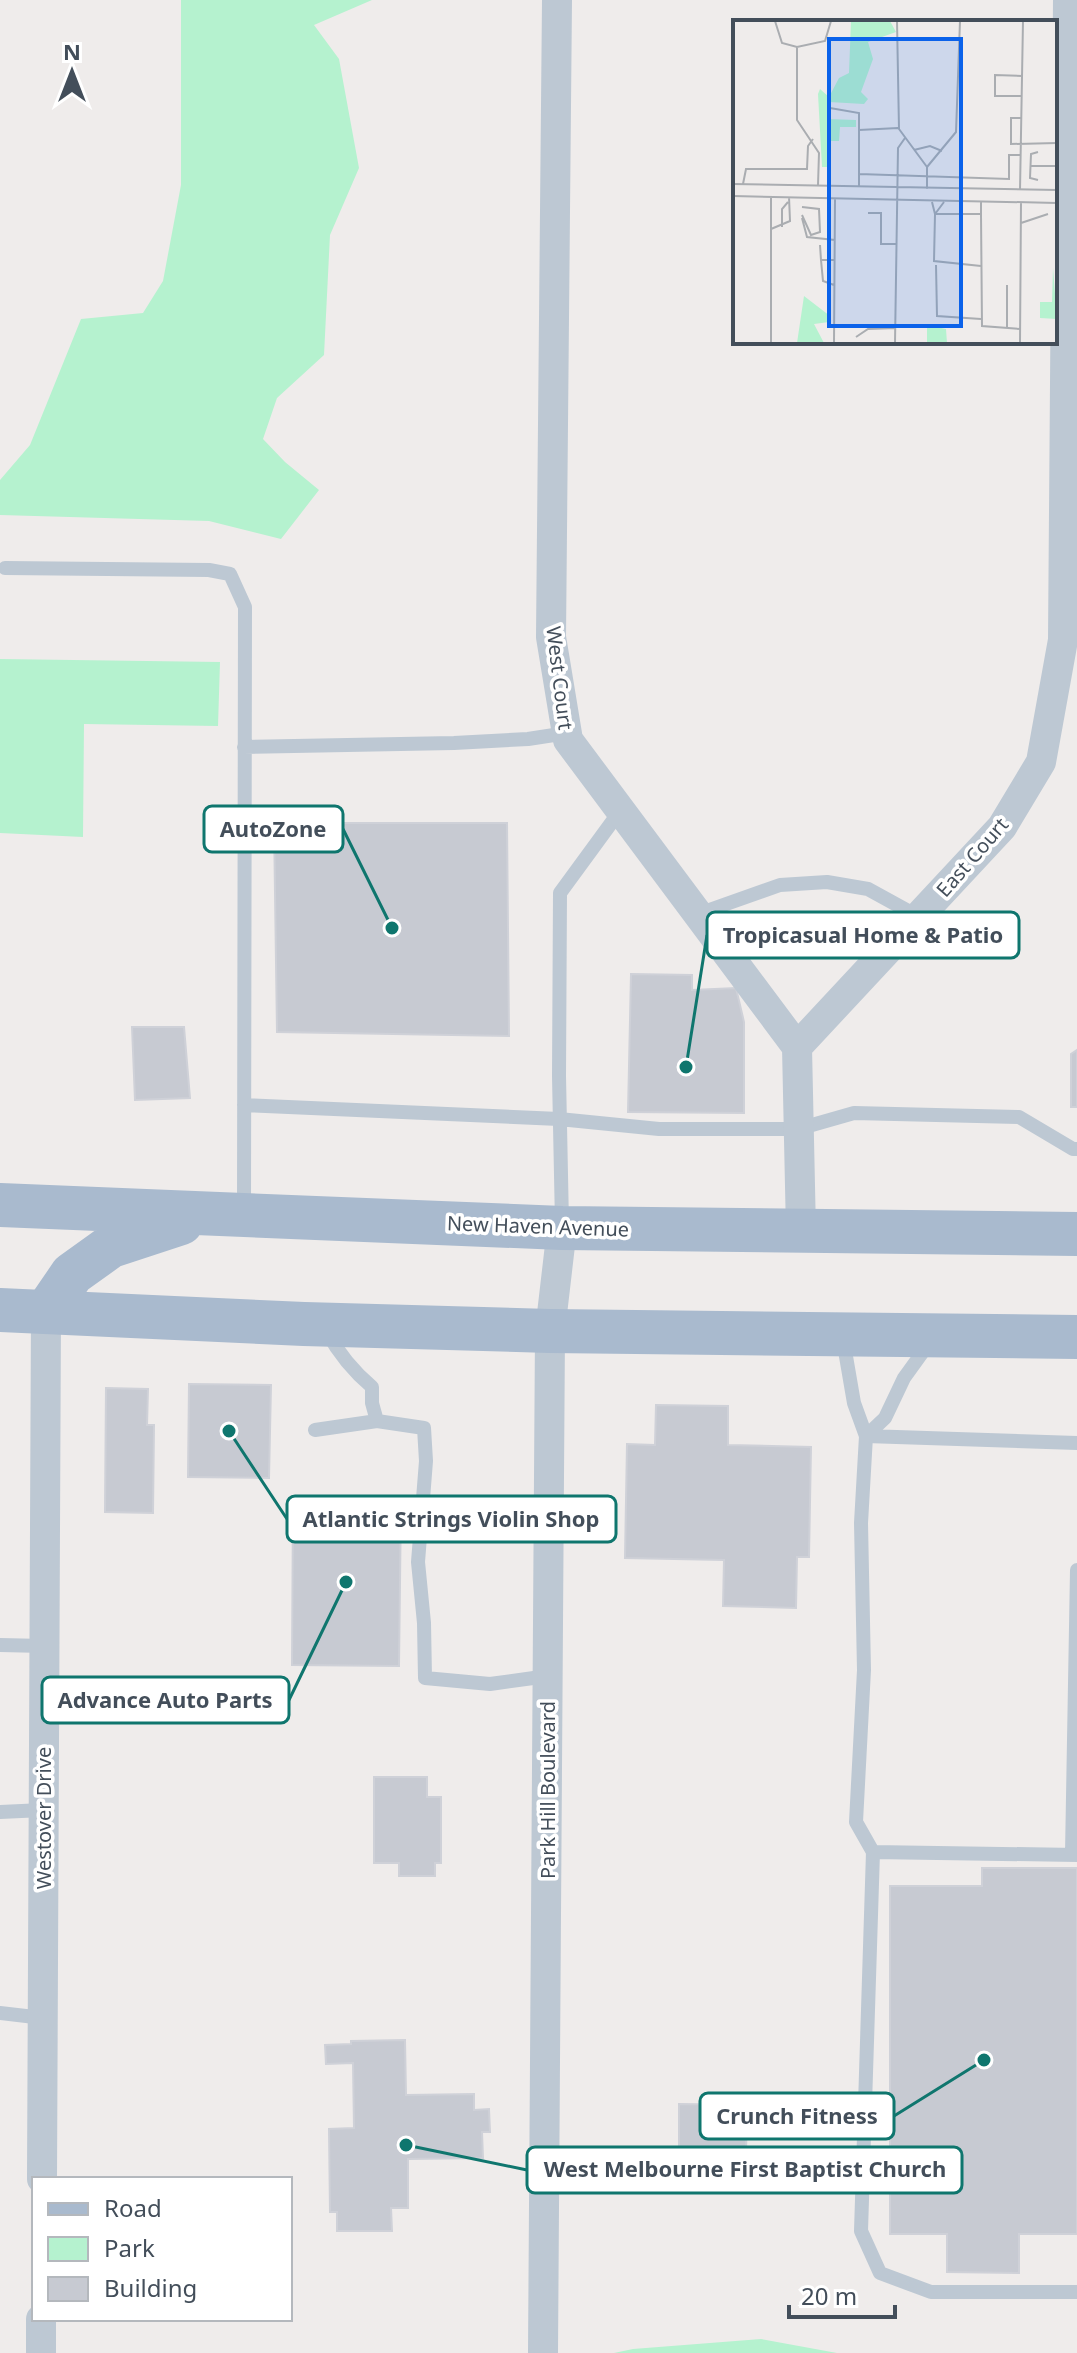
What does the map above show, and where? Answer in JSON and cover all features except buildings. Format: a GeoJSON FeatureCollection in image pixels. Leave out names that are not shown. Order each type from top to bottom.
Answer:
{"type":"FeatureCollection","features":[{"type":"Feature","properties":{"kind":"main road","name":"New Haven Avenue"},"geometry":{"type":"LineString","coordinates":[[0,1205],[562,1228],[1077,1234]]}},
{"type":"Feature","properties":{"kind":"main road"},"geometry":{"type":"LineString","coordinates":[[46,1312],[72,1274],[111,1246],[225,1215]]}},
{"type":"Feature","properties":{"kind":"main road"},"geometry":{"type":"LineString","coordinates":[[0,1310],[323,1325],[550,1331],[1077,1337]]}},
{"type":"Feature","properties":{"kind":"street","name":"West Court"},"geometry":{"type":"LineString","coordinates":[[557,0],[551,637],[568,740],[797,1047]]}},
{"type":"Feature","properties":{"kind":"street","name":"East Court"},"geometry":{"type":"LineString","coordinates":[[797,1047],[1002,827],[1041,762],[1063,640],[1068,0]]}},
{"type":"Feature","properties":{"kind":"street"},"geometry":{"type":"LineString","coordinates":[[797,1047],[801,1232]]}},
{"type":"Feature","properties":{"kind":"street","name":"Park Hill Boulevard"},"geometry":{"type":"LineString","coordinates":[[543,2353],[550,1331],[562,1228]]}},
{"type":"Feature","properties":{"kind":"street","name":"Westover Drive"},"geometry":{"type":"LineString","coordinates":[[42,2177],[46,1312]]}},
{"type":"Feature","properties":{"kind":"street"},"geometry":{"type":"LineString","coordinates":[[41,2321],[41,2353]]}},
{"type":"Feature","properties":{"kind":"lane"},"geometry":{"type":"LineString","coordinates":[[5,568],[209,570],[230,574],[245,607],[244,1105],[225,1215]]}},
{"type":"Feature","properties":{"kind":"lane"},"geometry":{"type":"LineString","coordinates":[[244,747],[454,743],[528,739],[567,733]]}},
{"type":"Feature","properties":{"kind":"lane"},"geometry":{"type":"LineString","coordinates":[[562,1228],[560,893],[620,811]]}},
{"type":"Feature","properties":{"kind":"lane"},"geometry":{"type":"LineString","coordinates":[[698,914],[780,885],[827,882],[868,889],[919,917]]}},
{"type":"Feature","properties":{"kind":"lane"},"geometry":{"type":"LineString","coordinates":[[244,1105],[559,1119],[659,1129],[798,1129],[854,1113],[1019,1117],[1077,1149]]}},
{"type":"Feature","properties":{"kind":"lane"},"geometry":{"type":"LineString","coordinates":[[323,1325],[355,1373],[372,1387],[377,1421]]}},
{"type":"Feature","properties":{"kind":"lane"},"geometry":{"type":"LineString","coordinates":[[843,1334],[854,1403],[866,1436],[861,1523],[864,1670],[856,1822],[873,1852],[861,2231],[880,2273],[931,2292],[1077,2292]]}},
{"type":"Feature","properties":{"kind":"lane"},"geometry":{"type":"LineString","coordinates":[[866,1436],[885,1418],[904,1378],[936,1335]]}},
{"type":"Feature","properties":{"kind":"lane"},"geometry":{"type":"LineString","coordinates":[[315,1430],[377,1421],[424,1428],[426,1461],[418,1562],[425,1678],[490,1684],[548,1676]]}},
{"type":"Feature","properties":{"kind":"lane"},"geometry":{"type":"LineString","coordinates":[[866,1436],[1077,1443]]}},
{"type":"Feature","properties":{"kind":"lane"},"geometry":{"type":"LineString","coordinates":[[873,1852],[1074,1854],[1077,1570]]}},
{"type":"Feature","properties":{"kind":"lane"},"geometry":{"type":"LineString","coordinates":[[0,1645],[44,1646]]}},
{"type":"Feature","properties":{"kind":"lane"},"geometry":{"type":"LineString","coordinates":[[0,1812],[43,1810]]}},
{"type":"Feature","properties":{"kind":"lane"},"geometry":{"type":"LineString","coordinates":[[0,2013],[43,2018]]}},
{"type":"Feature","properties":{"kind":"green space"},"geometry":{"type":"Polygon","coordinates":[[[181,0],[372,0],[314,25],[339,59],[359,168],[330,235],[324,355],[277,398],[263,439],[319,490],[281,539],[209,521],[0,515],[0,480],[30,445],[81,319],[143,313],[163,281],[181,185],[181,0]]]}},
{"type":"Feature","properties":{"kind":"green space"},"geometry":{"type":"Polygon","coordinates":[[[0,659],[220,662],[218,726],[84,724],[83,837],[0,833],[0,659]]]}},
{"type":"Feature","properties":{"kind":"green space"},"geometry":{"type":"Polygon","coordinates":[[[761,2339],[837,2353],[614,2353],[633,2349],[761,2339]]]}},
{"type":"Feature","properties":{"kind":"place","name":"AutoZone"},"geometry":{"type":"Point","coordinates":[392,928]}},
{"type":"Feature","properties":{"kind":"place","name":"Tropicasual Home & Patio"},"geometry":{"type":"Point","coordinates":[686,1067]}},
{"type":"Feature","properties":{"kind":"place","name":"Atlantic Strings Violin Shop"},"geometry":{"type":"Point","coordinates":[229,1431]}},
{"type":"Feature","properties":{"kind":"place","name":"Advance Auto Parts"},"geometry":{"type":"Point","coordinates":[346,1582]}},
{"type":"Feature","properties":{"kind":"place","name":"Crunch Fitness"},"geometry":{"type":"Point","coordinates":[984,2060]}},
{"type":"Feature","properties":{"kind":"place","name":"West Melbourne First Baptist Church"},"geometry":{"type":"Point","coordinates":[406,2145]}}]}
